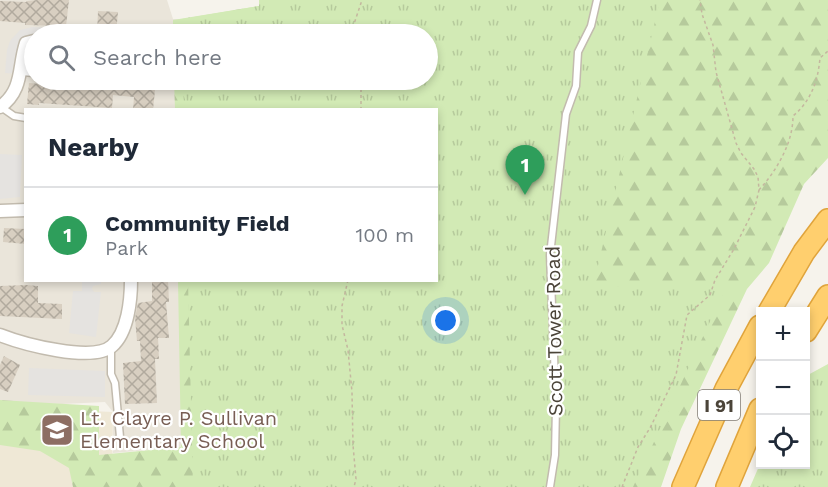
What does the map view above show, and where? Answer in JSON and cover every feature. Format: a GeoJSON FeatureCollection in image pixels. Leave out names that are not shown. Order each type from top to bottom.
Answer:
{"type":"FeatureCollection","features":[{"type":"Feature","properties":{"kind":"highway"},"geometry":{"type":"LineString","coordinates":[[772,307],[804,252],[828,220]]}},
{"type":"Feature","properties":{"kind":"highway"},"geometry":{"type":"LineString","coordinates":[[810,324],[828,296]]}},
{"type":"Feature","properties":{"kind":"highway"},"geometry":{"type":"LineString","coordinates":[[810,324],[828,301]]}},
{"type":"Feature","properties":{"kind":"highway","name":"I 91"},"geometry":{"type":"LineString","coordinates":[[683,487],[726,389],[756,333]]}},
{"type":"Feature","properties":{"kind":"highway","name":"I 91"},"geometry":{"type":"LineString","coordinates":[[727,487],[758,415]]}},
{"type":"Feature","properties":{"kind":"street"},"geometry":{"type":"LineString","coordinates":[[0,107],[24,75]]}},
{"type":"Feature","properties":{"kind":"street"},"geometry":{"type":"LineString","coordinates":[[0,211],[24,210]]}},
{"type":"Feature","properties":{"kind":"street"},"geometry":{"type":"LineString","coordinates":[[0,335],[22,343],[61,351],[99,353],[111,347],[123,330],[131,282]]}},
{"type":"Feature","properties":{"kind":"lane","name":"Scott Tower Road"},"geometry":{"type":"LineString","coordinates":[[550,487],[555,455],[556,416],[550,255],[566,114],[576,86],[578,52],[591,26],[597,0]]}},
{"type":"Feature","properties":{"kind":"lane"},"geometry":{"type":"LineString","coordinates":[[0,107],[14,116],[24,118]]}},
{"type":"Feature","properties":{"kind":"lane"},"geometry":{"type":"LineString","coordinates":[[111,347],[111,374],[115,383],[120,437]]}},
{"type":"Feature","properties":{"kind":"path"},"geometry":{"type":"LineString","coordinates":[[354,24],[362,0]]}},
{"type":"Feature","properties":{"kind":"path"},"geometry":{"type":"LineString","coordinates":[[622,487],[638,447],[676,375],[687,315],[710,295],[715,280],[755,207],[759,190],[758,177],[736,143],[716,72],[713,45],[702,14],[700,0]]}},
{"type":"Feature","properties":{"kind":"path"},"geometry":{"type":"LineString","coordinates":[[759,190],[772,174],[793,131],[793,116],[804,107],[818,77],[820,58],[828,51]]}},
{"type":"Feature","properties":{"kind":"path"},"geometry":{"type":"LineString","coordinates":[[361,90],[361,108]]}},
{"type":"Feature","properties":{"kind":"path"},"geometry":{"type":"LineString","coordinates":[[348,282],[342,306],[342,325],[348,350],[352,392],[352,445],[356,480],[354,487]]}},
{"type":"Feature","properties":{"kind":"shaded area"},"geometry":{"type":"Polygon","coordinates":[[[0,0],[167,0],[173,19],[182,19],[182,24],[24,24],[24,90],[183,90],[184,108],[24,108],[24,282],[188,282],[181,447],[113,453],[113,412],[105,402],[62,404],[0,402],[0,0]]]}},
{"type":"Feature","properties":{"kind":"shaded area"},"geometry":{"type":"Polygon","coordinates":[[[24,29],[24,74],[5,73],[10,41],[20,30],[24,29]]]}},
{"type":"Feature","properties":{"kind":"shaded area"},"geometry":{"type":"Polygon","coordinates":[[[0,154],[22,155],[20,197],[0,199],[0,154]]]}},
{"type":"Feature","properties":{"kind":"shaded area"},"geometry":{"type":"Polygon","coordinates":[[[82,282],[101,282],[92,289],[94,292],[101,292],[96,337],[69,333],[73,291],[82,291],[82,282]]]}},
{"type":"Feature","properties":{"kind":"shaded area"},"geometry":{"type":"Polygon","coordinates":[[[29,368],[105,371],[105,397],[28,395],[29,368]]]}},
{"type":"Feature","properties":{"kind":"shaded area","name":"Lt. Clayre P. Sullivan Elementary School"},"geometry":{"type":"Polygon","coordinates":[[[0,407],[113,412],[112,487],[0,487],[0,407]]]}},
{"type":"Feature","properties":{"kind":"green space"},"geometry":{"type":"Polygon","coordinates":[[[259,0],[828,0],[828,158],[804,184],[769,263],[747,289],[681,429],[661,487],[73,487],[69,468],[40,451],[0,445],[0,400],[99,406],[99,455],[181,447],[178,282],[438,282],[438,108],[175,108],[174,90],[438,90],[438,24],[173,24],[173,20],[259,6],[259,0]]]}},
{"type":"Feature","properties":{"kind":"green space"},"geometry":{"type":"Polygon","coordinates":[[[259,0],[660,0],[593,287],[727,285],[633,487],[193,487],[188,282],[438,282],[438,108],[184,108],[183,90],[438,90],[438,24],[182,24],[182,19],[259,6],[259,0]]]}},
{"type":"Feature","properties":{"kind":"green space"},"geometry":{"type":"Polygon","coordinates":[[[828,364],[828,487],[750,487],[758,469],[810,469],[810,374],[828,364]]]}},
{"type":"Feature","properties":{"kind":"building"},"geometry":{"type":"Polygon","coordinates":[[[69,0],[66,24],[25,24],[0,21],[0,1],[69,0]]]}},
{"type":"Feature","properties":{"kind":"building"},"geometry":{"type":"Polygon","coordinates":[[[98,11],[118,12],[117,24],[97,24],[98,11]]]}},
{"type":"Feature","properties":{"kind":"building"},"geometry":{"type":"Polygon","coordinates":[[[28,90],[155,90],[153,108],[133,108],[134,97],[113,95],[112,108],[27,104],[28,90]]]}},
{"type":"Feature","properties":{"kind":"building"},"geometry":{"type":"Polygon","coordinates":[[[4,228],[24,229],[24,244],[3,242],[4,228]]]}},
{"type":"Feature","properties":{"kind":"building"},"geometry":{"type":"Polygon","coordinates":[[[152,282],[168,282],[169,302],[166,302],[169,338],[158,338],[159,359],[155,359],[157,403],[125,404],[123,363],[141,361],[135,318],[138,303],[152,301],[152,282]]]}},
{"type":"Feature","properties":{"kind":"building"},"geometry":{"type":"Polygon","coordinates":[[[0,286],[38,286],[38,303],[62,304],[62,319],[0,316],[0,286]]]}},
{"type":"Feature","properties":{"kind":"building"},"geometry":{"type":"Polygon","coordinates":[[[4,356],[20,365],[8,392],[0,389],[0,365],[4,356]]]}},
{"type":"Feature","properties":{"kind":"place","name":"Community Field"},"geometry":{"type":"Point","coordinates":[525,195]}},
{"type":"Feature","properties":{"kind":"place","name":"Lt. Clayre P. Sullivan Elementary School"},"geometry":{"type":"Point","coordinates":[57,430]}}]}
